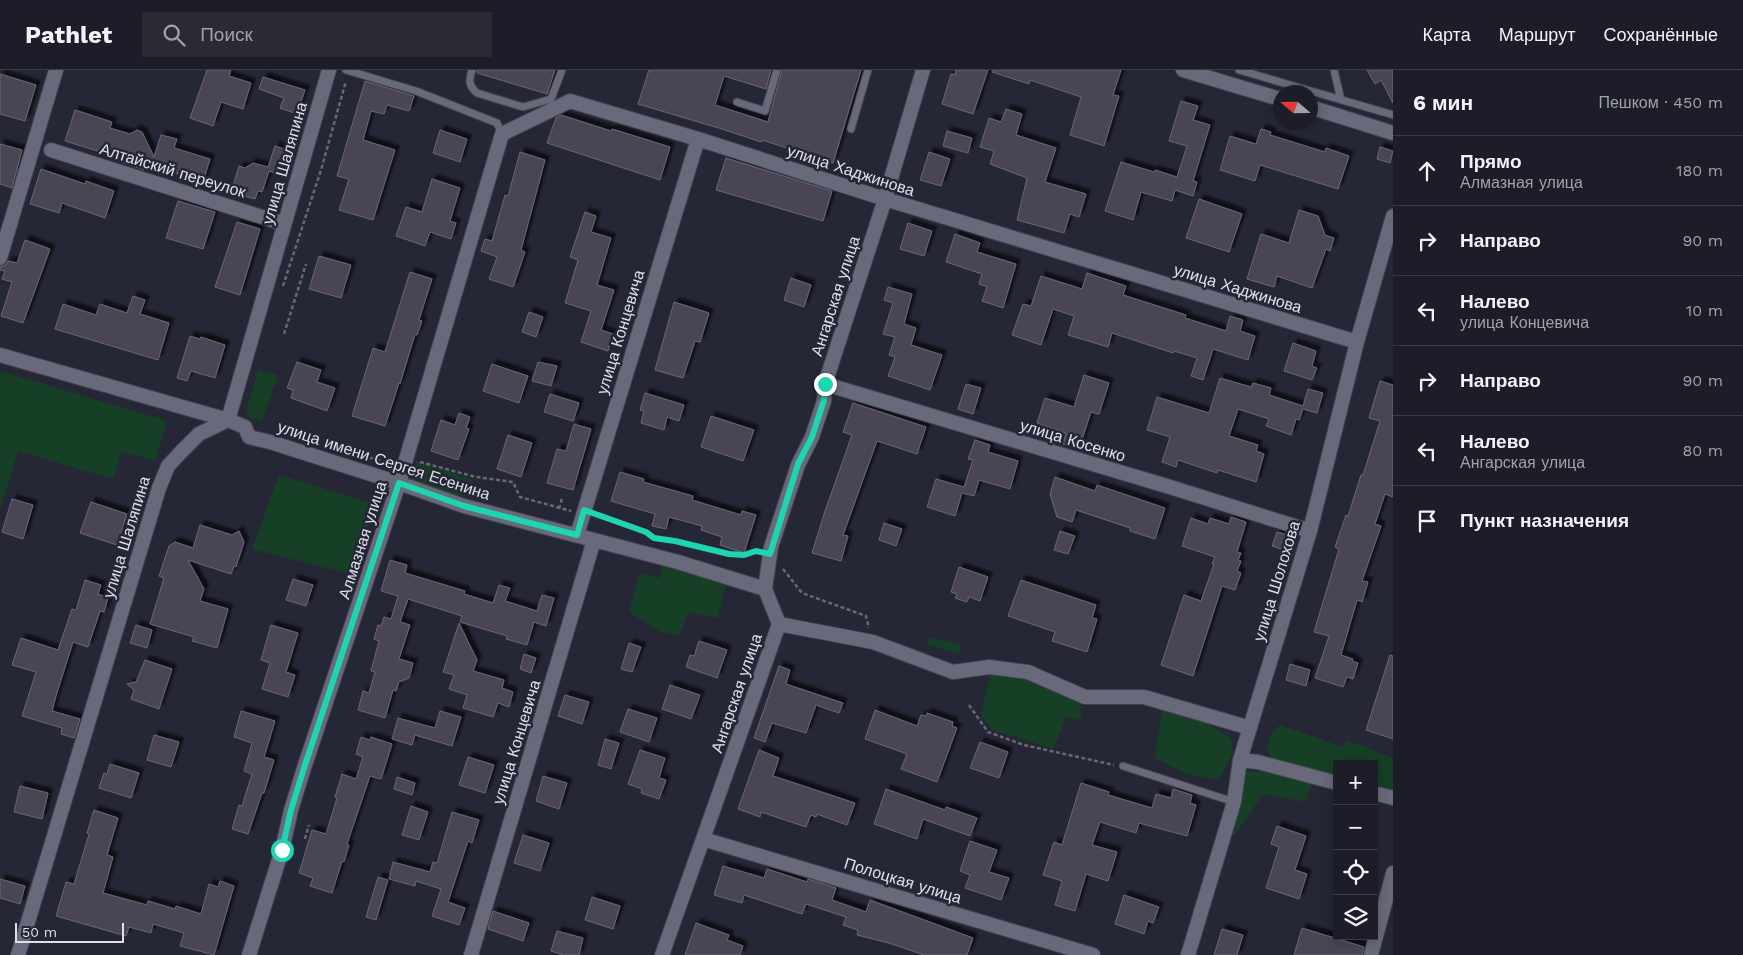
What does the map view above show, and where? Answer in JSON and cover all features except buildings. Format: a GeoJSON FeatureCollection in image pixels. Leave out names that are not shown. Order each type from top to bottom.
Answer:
{"type":"FeatureCollection","features":[{"type":"Feature","properties":{"kind":"street"},"geometry":{"type":"LineString","coordinates":[[0,258],[56,70]]}},
{"type":"Feature","properties":{"kind":"street","name":"улица Шаляпина"},"geometry":{"type":"LineString","coordinates":[[18,955],[159,488],[168,466],[180,452],[199,434],[228,420],[329,70]]}},
{"type":"Feature","properties":{"kind":"street","name":"Ангарская улица"},"geometry":{"type":"LineString","coordinates":[[662,955],[779,624],[765,588],[770,554],[798,464],[812,437],[824,400],[825,384],[885,199],[923,70]]}},
{"type":"Feature","properties":{"kind":"street"},"geometry":{"type":"LineString","coordinates":[[1183,70],[1273,97]]}},
{"type":"Feature","properties":{"kind":"street","name":"улица Хаджинова"},"geometry":{"type":"LineString","coordinates":[[502,134],[570,101],[1357,342]]}},
{"type":"Feature","properties":{"kind":"street"},"geometry":{"type":"LineString","coordinates":[[1318,110],[1393,133]]}},
{"type":"Feature","properties":{"kind":"street","name":"Алмазная улица"},"geometry":{"type":"LineString","coordinates":[[249,955],[282,850],[291,810],[304,768],[399,483],[502,134]]}},
{"type":"Feature","properties":{"kind":"street","name":"улица Концевича"},"geometry":{"type":"LineString","coordinates":[[577,535],[698,139]]}},
{"type":"Feature","properties":{"kind":"street","name":"Алтайский переулок"},"geometry":{"type":"LineString","coordinates":[[51,150],[284,224]]}},
{"type":"Feature","properties":{"kind":"street","name":"улица Шолохова"},"geometry":{"type":"LineString","coordinates":[[1188,955],[1234,802],[1240,760],[1310,531],[1357,342],[1393,216]]}},
{"type":"Feature","properties":{"kind":"street","name":"улица имени Сергея Есенина"},"geometry":{"type":"LineString","coordinates":[[0,355],[228,420],[245,427],[249,437],[399,483],[464,506],[678,562],[765,588]]}},
{"type":"Feature","properties":{"kind":"street","name":"улица Косенко"},"geometry":{"type":"LineString","coordinates":[[825,384],[1310,531]]}},
{"type":"Feature","properties":{"kind":"street","name":"улица Концевича"},"geometry":{"type":"LineString","coordinates":[[471,955],[594,540]]}},
{"type":"Feature","properties":{"kind":"street"},"geometry":{"type":"LineString","coordinates":[[779,624],[872,642],[953,672],[990,667],[1028,672],[1085,697],[1144,697],[1250,728]]}},
{"type":"Feature","properties":{"kind":"street"},"geometry":{"type":"LineString","coordinates":[[1240,760],[1258,762],[1333,782]]}},
{"type":"Feature","properties":{"kind":"street"},"geometry":{"type":"LineString","coordinates":[[1378,794],[1393,798]]}},
{"type":"Feature","properties":{"kind":"street","name":"Полоцкая улица"},"geometry":{"type":"LineString","coordinates":[[703,839],[1093,955]]}},
{"type":"Feature","properties":{"kind":"street"},"geometry":{"type":"LineString","coordinates":[[1371,955],[1393,873]]}},
{"type":"Feature","properties":{"kind":"lane"},"geometry":{"type":"LineString","coordinates":[[347,70],[416,91],[497,124],[502,134]]}},
{"type":"Feature","properties":{"kind":"lane"},"geometry":{"type":"LineString","coordinates":[[472,70],[469,80],[471,88],[476,93],[523,107],[551,99],[562,70]]}},
{"type":"Feature","properties":{"kind":"lane"},"geometry":{"type":"LineString","coordinates":[[737,102],[764,111],[777,70]]}},
{"type":"Feature","properties":{"kind":"lane"},"geometry":{"type":"LineString","coordinates":[[851,129],[868,70]]}},
{"type":"Feature","properties":{"kind":"lane"},"geometry":{"type":"LineString","coordinates":[[1239,70],[1393,115]]}},
{"type":"Feature","properties":{"kind":"lane"},"geometry":{"type":"LineString","coordinates":[[1334,70],[1341,100]]}},
{"type":"Feature","properties":{"kind":"lane"},"geometry":{"type":"LineString","coordinates":[[1123,766],[1234,802]]}},
{"type":"Feature","properties":{"kind":"path"},"geometry":{"type":"LineString","coordinates":[[282,288],[322,170],[347,70]]}},
{"type":"Feature","properties":{"kind":"path"},"geometry":{"type":"LineString","coordinates":[[284,334],[306,264]]}},
{"type":"Feature","properties":{"kind":"path"},"geometry":{"type":"LineString","coordinates":[[361,455],[389,463],[395,455],[476,477],[513,482],[520,498],[569,511],[584,510],[646,532],[654,538],[729,554],[744,555],[756,551],[770,554],[802,593],[866,616],[872,642]]}},
{"type":"Feature","properties":{"kind":"path"},"geometry":{"type":"LineString","coordinates":[[559,509],[562,498]]}},
{"type":"Feature","properties":{"kind":"path"},"geometry":{"type":"LineString","coordinates":[[969,705],[988,732],[1024,745],[1123,766]]}},
{"type":"Feature","properties":{"kind":"path"},"geometry":{"type":"LineString","coordinates":[[305,839],[309,825]]}},
{"type":"Feature","properties":{"kind":"green space"},"geometry":{"type":"Polygon","coordinates":[[[258,370],[278,375],[262,421],[248,417],[246,411],[258,370]]]}},
{"type":"Feature","properties":{"kind":"green space"},"geometry":{"type":"Polygon","coordinates":[[[0,371],[167,421],[155,461],[121,451],[113,479],[18,451],[0,509],[0,371]]]}},
{"type":"Feature","properties":{"kind":"green space"},"geometry":{"type":"Polygon","coordinates":[[[416,461],[472,479],[466,496],[452,495],[410,482],[416,461]]]}},
{"type":"Feature","properties":{"kind":"green space"},"geometry":{"type":"Polygon","coordinates":[[[279,475],[374,504],[353,575],[252,549],[279,475]]]}},
{"type":"Feature","properties":{"kind":"green space"},"geometry":{"type":"Polygon","coordinates":[[[664,562],[727,580],[718,618],[688,612],[679,636],[659,631],[629,612],[640,573],[659,578],[664,562]]]}},
{"type":"Feature","properties":{"kind":"green space"},"geometry":{"type":"Polygon","coordinates":[[[926,637],[960,644],[962,649],[959,653],[928,645],[926,637]]]}},
{"type":"Feature","properties":{"kind":"green space"},"geometry":{"type":"Polygon","coordinates":[[[991,672],[1031,676],[1080,700],[1082,719],[1066,717],[1054,749],[992,730],[981,714],[991,672]]]}},
{"type":"Feature","properties":{"kind":"green space"},"geometry":{"type":"Polygon","coordinates":[[[1162,707],[1193,716],[1231,738],[1233,754],[1218,780],[1187,774],[1155,758],[1162,707]]]}},
{"type":"Feature","properties":{"kind":"green space"},"geometry":{"type":"Polygon","coordinates":[[[1280,725],[1343,747],[1347,741],[1393,758],[1393,795],[1378,791],[1378,760],[1333,760],[1333,778],[1275,762],[1267,751],[1272,732],[1280,725]]]}},
{"type":"Feature","properties":{"kind":"green space"},"geometry":{"type":"Polygon","coordinates":[[[1273,771],[1312,781],[1306,802],[1263,794],[1235,835],[1220,836],[1242,772],[1273,771]]]}},
{"type":"Feature","properties":{"kind":"route"},"geometry":{"type":"LineString","coordinates":[[282,850],[291,810],[304,768],[399,483],[464,506],[577,535],[584,510],[646,532],[654,538],[729,554],[744,555],[756,551],[770,554],[798,464],[812,437],[824,400],[825,384]]}}]}
